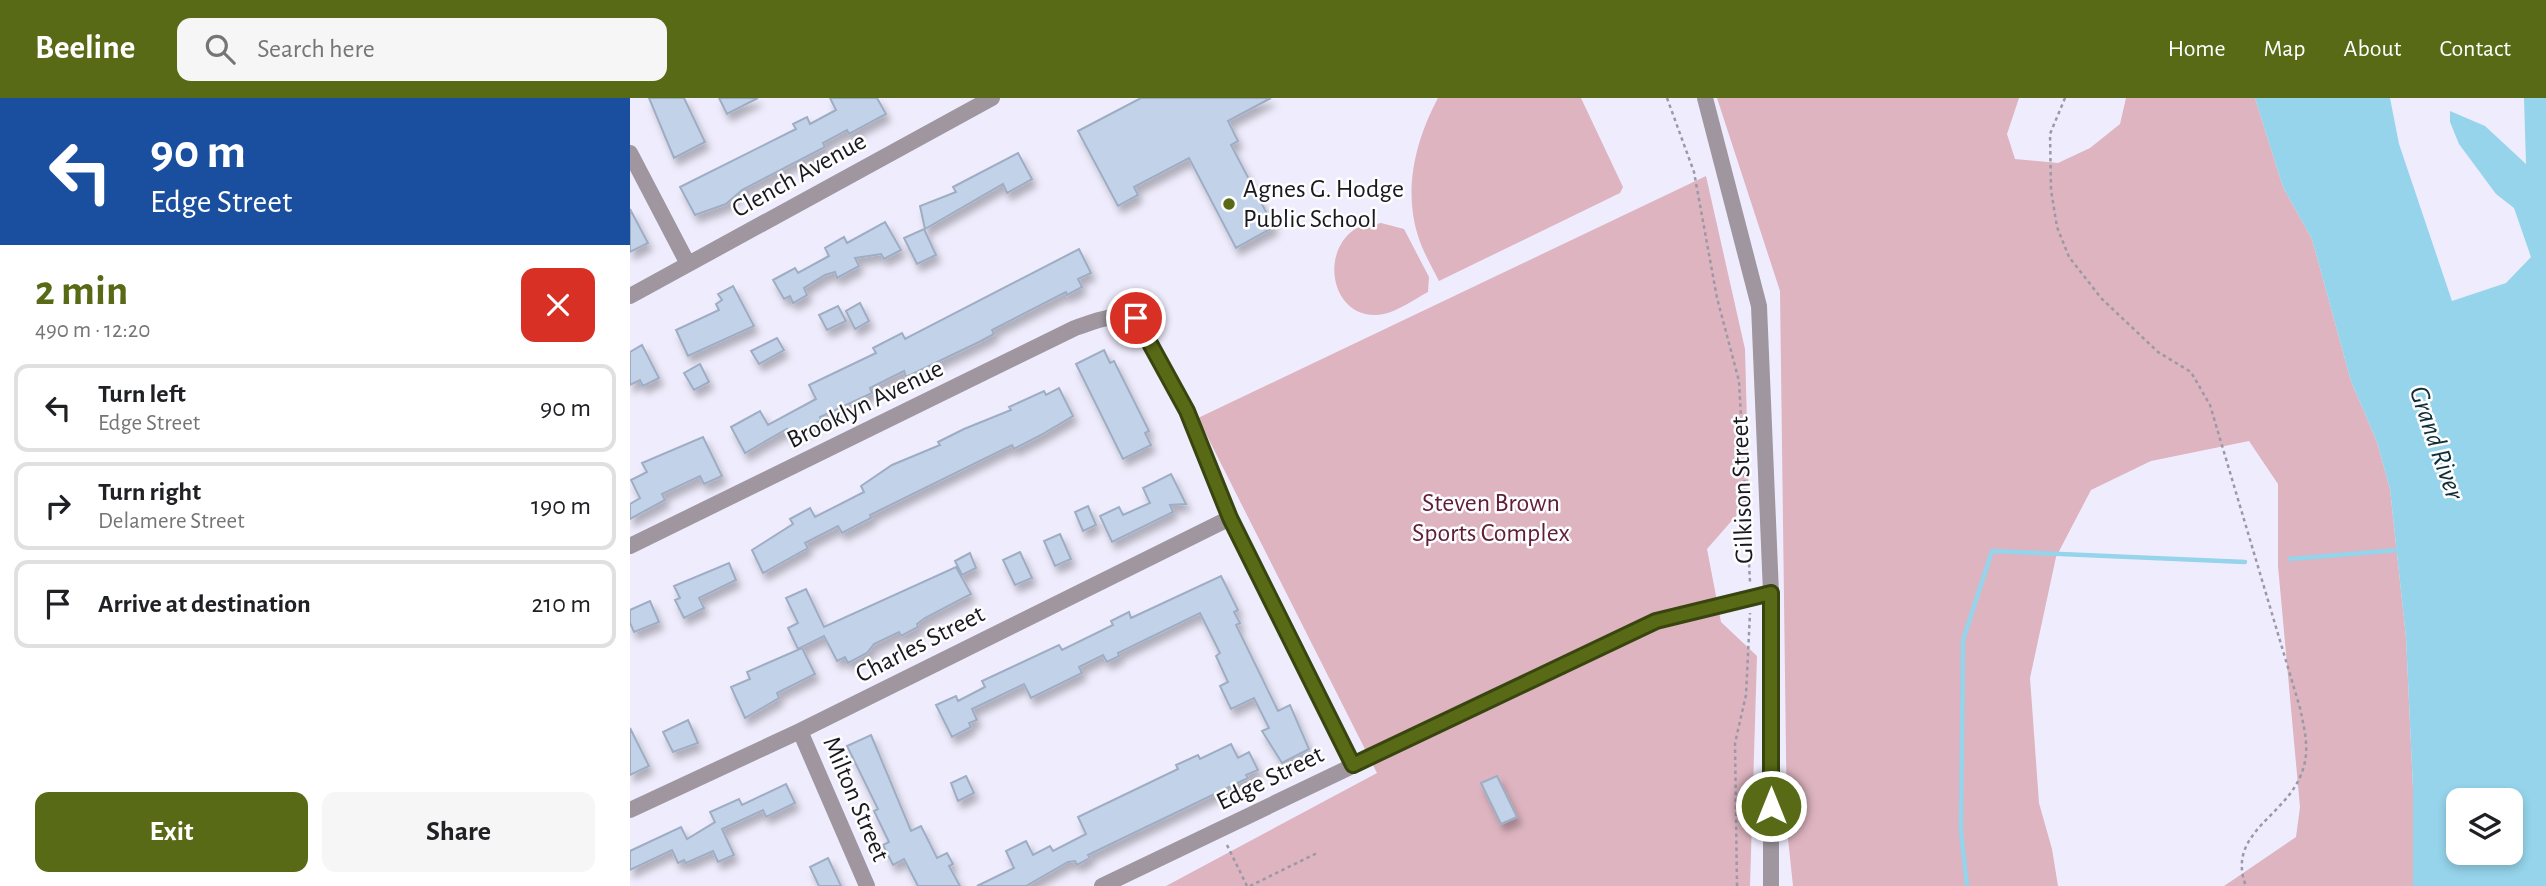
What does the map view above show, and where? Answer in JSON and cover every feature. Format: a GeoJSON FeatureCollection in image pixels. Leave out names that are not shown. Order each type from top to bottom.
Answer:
{"type":"FeatureCollection","features":[{"type":"Feature","properties":{"kind":"street","name":"Gilkison Street"},"geometry":{"type":"LineString","coordinates":[[1705,98],[1759,306],[1771,593],[1771,886]]}},
{"type":"Feature","properties":{"kind":"street","name":"Clench Avenue"},"geometry":{"type":"LineString","coordinates":[[630,296],[985,100]]}},
{"type":"Feature","properties":{"kind":"street"},"geometry":{"type":"LineString","coordinates":[[630,153],[688,264]]}},
{"type":"Feature","properties":{"kind":"street","name":"Brooklyn Avenue"},"geometry":{"type":"LineString","coordinates":[[630,546],[1075,328],[1124,315],[1136,318],[1187,411],[1230,518]]}},
{"type":"Feature","properties":{"kind":"street"},"geometry":{"type":"LineString","coordinates":[[1230,518],[1353,765]]}},
{"type":"Feature","properties":{"kind":"street","name":"Charles Street"},"geometry":{"type":"LineString","coordinates":[[630,810],[800,731],[1230,518]]}},
{"type":"Feature","properties":{"kind":"street","name":"Edge Street"},"geometry":{"type":"LineString","coordinates":[[1102,886],[1656,621],[1771,593]]}},
{"type":"Feature","properties":{"kind":"street","name":"Milton Street"},"geometry":{"type":"LineString","coordinates":[[800,731],[867,886]]}},
{"type":"Feature","properties":{"kind":"path"},"geometry":{"type":"LineString","coordinates":[[1667,98],[1694,172],[1717,298],[1739,381],[1751,597],[1746,695],[1735,743],[1737,886]]}},
{"type":"Feature","properties":{"kind":"path"},"geometry":{"type":"LineString","coordinates":[[2065,98],[2050,134],[2052,190],[2057,227],[2069,257],[2101,298],[2158,352],[2191,372],[2210,405],[2300,708],[2308,746],[2300,778],[2246,845],[2240,870],[2246,886]]}},
{"type":"Feature","properties":{"kind":"path"},"geometry":{"type":"LineString","coordinates":[[1219,829],[1248,886],[1317,853]]}},
{"type":"Feature","properties":{"kind":"green space"},"geometry":{"type":"Polygon","coordinates":[[[1438,98],[1581,98],[1623,187],[1620,193],[1439,281],[1418,236],[1412,200],[1418,147],[1438,98]]]}},
{"type":"Feature","properties":{"kind":"green space"},"geometry":{"type":"Polygon","coordinates":[[[1717,98],[2019,98],[2007,134],[2015,159],[2058,163],[2090,148],[2120,124],[2126,98],[2255,98],[2283,187],[2312,239],[2351,381],[2377,442],[2390,489],[2406,637],[2413,788],[2413,886],[2224,886],[2296,837],[2300,807],[2278,566],[2278,484],[2249,441],[2151,461],[2091,490],[2056,557],[2030,678],[2039,803],[2052,849],[2058,886],[1793,886],[1787,829],[1780,291],[1717,98]]]}},
{"type":"Feature","properties":{"kind":"green space","name":"Steven Brown Sports Complex"},"geometry":{"type":"Polygon","coordinates":[[[1706,176],[1745,349],[1749,501],[1707,549],[1721,622],[1757,656],[1750,886],[1166,886],[1377,773],[1198,418],[1706,176]]]}},
{"type":"Feature","properties":{"kind":"green space"},"geometry":{"type":"Polygon","coordinates":[[[1381,223],[1404,229],[1429,277],[1428,292],[1401,308],[1384,314],[1367,314],[1353,309],[1336,285],[1336,255],[1343,241],[1355,229],[1381,223]]]}},
{"type":"Feature","properties":{"kind":"water","name":"Grand River"},"geometry":{"type":"Polygon","coordinates":[[[2255,98],[2390,98],[2399,144],[2452,301],[2506,283],[2531,257],[2514,208],[2496,194],[2459,144],[2450,122],[2450,111],[2485,126],[2526,164],[2524,98],[2546,98],[2546,886],[2413,886],[2413,788],[2406,637],[2390,489],[2377,442],[2351,381],[2312,239],[2283,187],[2255,98]]]}},
{"type":"Feature","properties":{"kind":"building"},"geometry":{"type":"Polygon","coordinates":[[[649,98],[684,98],[705,142],[674,158],[649,98]]]}},
{"type":"Feature","properties":{"kind":"building"},"geometry":{"type":"Polygon","coordinates":[[[719,98],[758,98],[727,114],[719,98]]]}},
{"type":"Feature","properties":{"kind":"building"},"geometry":{"type":"Polygon","coordinates":[[[830,98],[877,98],[886,114],[849,134],[847,130],[823,143],[825,147],[742,190],[726,204],[695,215],[680,187],[796,129],[793,124],[807,117],[810,124],[836,110],[830,98]]]}},
{"type":"Feature","properties":{"kind":"building"},"geometry":{"type":"Polygon","coordinates":[[[1141,98],[1271,98],[1228,121],[1238,141],[1231,145],[1274,227],[1236,248],[1189,158],[1134,187],[1138,195],[1118,206],[1078,131],[1141,98]]]}},
{"type":"Feature","properties":{"kind":"building"},"geometry":{"type":"Polygon","coordinates":[[[1018,153],[1032,179],[1007,193],[1003,184],[925,229],[920,206],[956,192],[953,187],[1018,153]]]}},
{"type":"Feature","properties":{"kind":"building"},"geometry":{"type":"Polygon","coordinates":[[[630,209],[648,243],[630,252],[630,209]]]}},
{"type":"Feature","properties":{"kind":"building"},"geometry":{"type":"Polygon","coordinates":[[[885,222],[901,250],[884,259],[881,254],[855,258],[859,266],[837,278],[835,272],[825,275],[804,288],[807,295],[793,303],[790,296],[784,299],[773,280],[795,268],[798,273],[829,256],[825,248],[844,237],[847,243],[885,222]]]}},
{"type":"Feature","properties":{"kind":"building"},"geometry":{"type":"Polygon","coordinates":[[[924,229],[936,255],[917,264],[904,238],[924,229]]]}},
{"type":"Feature","properties":{"kind":"building"},"geometry":{"type":"Polygon","coordinates":[[[1079,249],[1091,273],[1078,279],[1082,287],[1067,295],[1066,292],[992,330],[994,334],[979,342],[906,377],[904,371],[870,388],[872,393],[820,417],[821,420],[791,437],[787,429],[745,453],[731,427],[760,411],[768,425],[816,399],[809,385],[876,353],[873,348],[902,333],[905,339],[1079,249]]]}},
{"type":"Feature","properties":{"kind":"building"},"geometry":{"type":"Polygon","coordinates":[[[733,286],[754,326],[688,356],[676,330],[719,310],[716,304],[722,300],[718,294],[733,286]]]}},
{"type":"Feature","properties":{"kind":"building"},"geometry":{"type":"Polygon","coordinates":[[[860,303],[869,321],[855,329],[846,311],[860,303]]]}},
{"type":"Feature","properties":{"kind":"building"},"geometry":{"type":"Polygon","coordinates":[[[838,306],[846,321],[827,330],[819,315],[838,306]]]}},
{"type":"Feature","properties":{"kind":"building"},"geometry":{"type":"Polygon","coordinates":[[[777,338],[784,350],[759,364],[751,351],[777,338]]]}},
{"type":"Feature","properties":{"kind":"building"},"geometry":{"type":"Polygon","coordinates":[[[642,345],[659,378],[643,386],[640,380],[630,385],[630,352],[642,345]]]}},
{"type":"Feature","properties":{"kind":"building"},"geometry":{"type":"Polygon","coordinates":[[[1104,350],[1110,363],[1114,361],[1149,431],[1145,433],[1151,445],[1123,459],[1076,364],[1104,350]]]}},
{"type":"Feature","properties":{"kind":"building"},"geometry":{"type":"Polygon","coordinates":[[[700,364],[709,382],[694,390],[684,373],[700,364]]]}},
{"type":"Feature","properties":{"kind":"building"},"geometry":{"type":"Polygon","coordinates":[[[1059,388],[1073,416],[1014,449],[1012,445],[870,515],[871,518],[842,533],[838,526],[805,543],[808,548],[763,573],[752,550],[793,524],[790,519],[810,508],[815,517],[864,492],[861,486],[892,465],[940,445],[938,442],[964,429],[1011,410],[1009,407],[1044,391],[1046,395],[1059,388]]]}},
{"type":"Feature","properties":{"kind":"building"},"geometry":{"type":"Polygon","coordinates":[[[703,437],[722,476],[704,484],[700,476],[662,494],[665,500],[630,519],[630,504],[640,498],[631,480],[647,472],[642,463],[703,437]]]}},
{"type":"Feature","properties":{"kind":"building"},"geometry":{"type":"Polygon","coordinates":[[[1171,474],[1186,504],[1170,505],[1173,512],[1112,542],[1100,516],[1119,507],[1123,515],[1150,503],[1143,488],[1171,474]]]}},
{"type":"Feature","properties":{"kind":"building"},"geometry":{"type":"Polygon","coordinates":[[[1088,506],[1096,525],[1083,531],[1075,512],[1088,506]]]}},
{"type":"Feature","properties":{"kind":"building"},"geometry":{"type":"Polygon","coordinates":[[[1060,534],[1071,559],[1055,566],[1044,541],[1060,534]]]}},
{"type":"Feature","properties":{"kind":"building"},"geometry":{"type":"Polygon","coordinates":[[[1020,552],[1032,578],[1015,585],[1003,560],[1020,552]]]}},
{"type":"Feature","properties":{"kind":"building"},"geometry":{"type":"Polygon","coordinates":[[[970,553],[976,568],[962,575],[955,561],[970,553]]]}},
{"type":"Feature","properties":{"kind":"building"},"geometry":{"type":"Polygon","coordinates":[[[729,563],[736,580],[699,598],[704,608],[684,618],[675,600],[680,598],[674,586],[729,563]]]}},
{"type":"Feature","properties":{"kind":"building"},"geometry":{"type":"Polygon","coordinates":[[[956,567],[971,594],[925,618],[917,624],[918,627],[901,636],[899,632],[874,644],[867,653],[848,663],[845,657],[837,661],[824,636],[798,649],[788,628],[798,623],[786,598],[806,589],[824,627],[956,567]]]}},
{"type":"Feature","properties":{"kind":"building"},"geometry":{"type":"Polygon","coordinates":[[[1221,576],[1238,610],[1234,612],[1240,623],[1236,625],[1278,711],[1290,705],[1309,749],[1282,763],[1262,731],[1269,728],[1254,698],[1231,709],[1220,686],[1228,682],[1216,656],[1220,653],[1200,613],[1118,653],[1119,656],[1107,662],[1103,655],[1079,667],[1082,673],[1031,698],[1024,684],[972,709],[977,720],[969,723],[971,727],[952,737],[936,705],[956,696],[958,701],[985,687],[982,681],[1059,645],[1062,650],[1113,625],[1111,621],[1129,612],[1131,618],[1221,576]]]}},
{"type":"Feature","properties":{"kind":"building"},"geometry":{"type":"Polygon","coordinates":[[[650,601],[659,622],[634,632],[630,623],[630,610],[650,601]]]}},
{"type":"Feature","properties":{"kind":"building"},"geometry":{"type":"Polygon","coordinates":[[[802,648],[815,674],[777,693],[779,698],[745,718],[731,687],[750,679],[747,672],[802,648]]]}},
{"type":"Feature","properties":{"kind":"building"},"geometry":{"type":"Polygon","coordinates":[[[688,720],[698,743],[673,752],[663,732],[688,720]]]}},
{"type":"Feature","properties":{"kind":"building"},"geometry":{"type":"Polygon","coordinates":[[[630,728],[649,766],[630,775],[630,728]]]}},
{"type":"Feature","properties":{"kind":"building"},"geometry":{"type":"Polygon","coordinates":[[[871,735],[911,831],[921,826],[937,858],[947,853],[953,864],[949,866],[960,886],[918,886],[904,859],[893,865],[883,845],[889,842],[874,811],[878,809],[847,746],[871,735]]]}},
{"type":"Feature","properties":{"kind":"building"},"geometry":{"type":"Polygon","coordinates":[[[1231,744],[1238,758],[1249,752],[1258,770],[1246,775],[1248,778],[1088,855],[1090,858],[1077,865],[1075,861],[1068,862],[1026,886],[977,886],[1014,868],[1006,851],[1026,841],[1033,855],[1050,846],[1053,851],[1086,834],[1078,817],[1178,769],[1176,765],[1198,755],[1200,759],[1231,744]]]}},
{"type":"Feature","properties":{"kind":"building"},"geometry":{"type":"Polygon","coordinates":[[[966,776],[974,793],[958,801],[951,783],[966,776]]]}},
{"type":"Feature","properties":{"kind":"building"},"geometry":{"type":"Polygon","coordinates":[[[1497,776],[1517,817],[1501,824],[1481,783],[1497,776]]]}},
{"type":"Feature","properties":{"kind":"building"},"geometry":{"type":"Polygon","coordinates":[[[786,784],[795,803],[766,817],[763,810],[722,829],[734,855],[718,862],[713,851],[686,863],[684,860],[678,863],[672,850],[630,870],[630,851],[681,827],[687,839],[715,822],[710,812],[739,799],[742,805],[786,784]]]}},
{"type":"Feature","properties":{"kind":"building"},"geometry":{"type":"Polygon","coordinates":[[[828,858],[841,886],[819,886],[810,867],[828,858]]]}},
{"type":"Feature","properties":{"kind":"waterway"},"geometry":{"type":"LineString","coordinates":[[2290,559],[2398,550]]}},
{"type":"Feature","properties":{"kind":"waterway"},"geometry":{"type":"LineString","coordinates":[[1967,886],[1961,832],[1963,640],[1992,551],[2245,562]]}},
{"type":"Feature","properties":{"kind":"place","name":"Agnes G. Hodge Public School"},"geometry":{"type":"Point","coordinates":[1229,204]}},
{"type":"Feature","properties":{"kind":"route"},"geometry":{"type":"LineString","coordinates":[[1136,318],[1187,411],[1230,518],[1353,765],[1656,621],[1771,593],[1771,806]]}}]}
